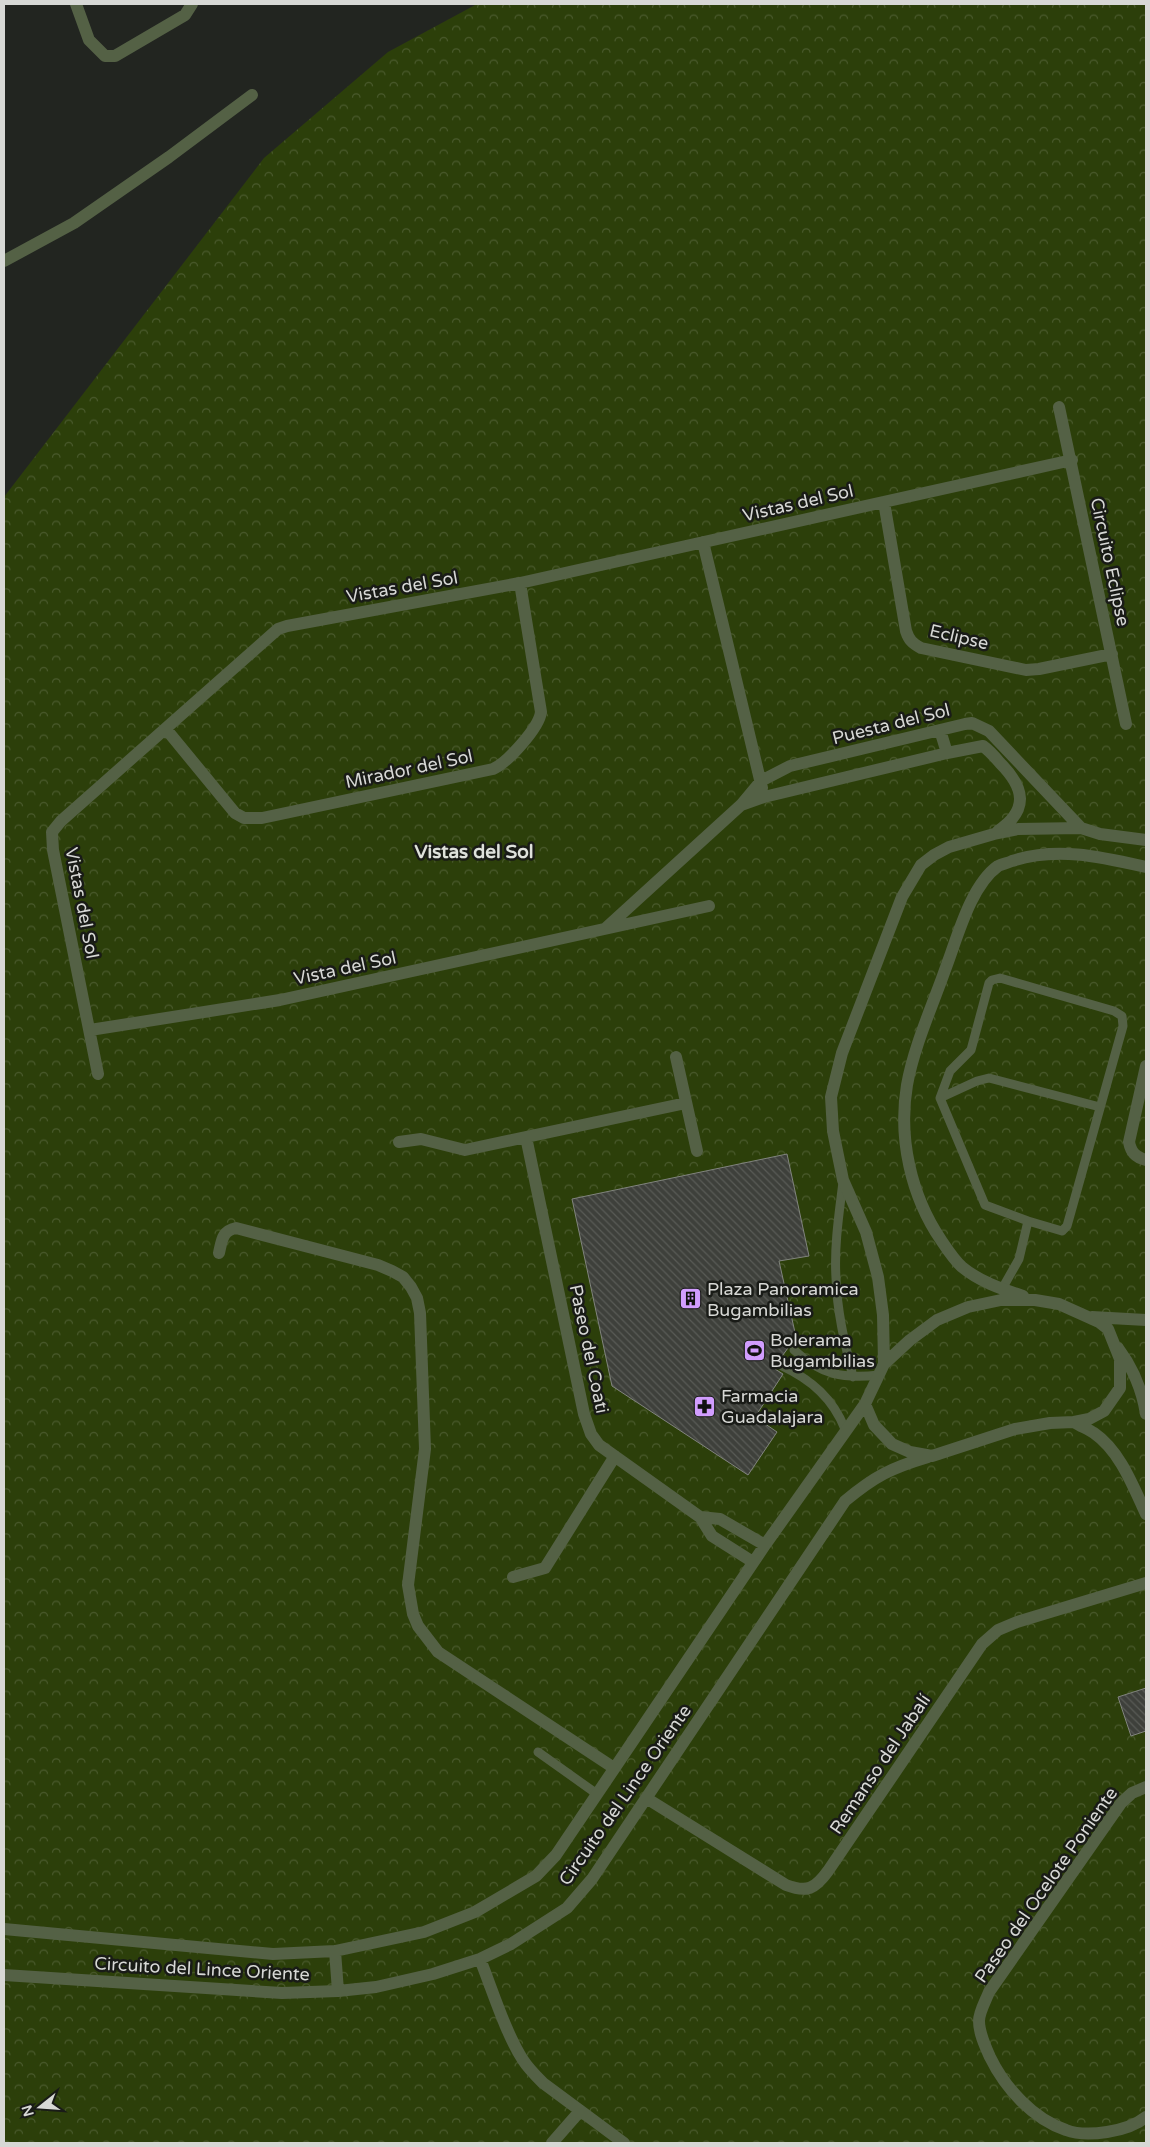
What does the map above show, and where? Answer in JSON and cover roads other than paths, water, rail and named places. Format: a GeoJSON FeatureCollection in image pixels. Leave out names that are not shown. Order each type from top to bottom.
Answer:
{"type":"FeatureCollection","features":[{"type":"Feature","properties":{"kind":"street"},"geometry":{"type":"LineString","coordinates":[[76,4],[89,40],[105,56],[115,56],[185,15],[192,4]]}},
{"type":"Feature","properties":{"kind":"street"},"geometry":{"type":"LineString","coordinates":[[4,261],[74,223],[169,157],[252,95]]}},
{"type":"Feature","properties":{"kind":"street","name":"Circuito Eclipse"},"geometry":{"type":"LineString","coordinates":[[1059,407],[1072,460],[1126,724]]}},
{"type":"Feature","properties":{"kind":"street","name":"Vistas del Sol"},"geometry":{"type":"LineString","coordinates":[[98,1074],[53,850],[52,832],[61,821],[274,632],[282,627],[520,583],[1072,460]]}},
{"type":"Feature","properties":{"kind":"street","name":"Eclipse"},"geometry":{"type":"LineString","coordinates":[[884,502],[906,631],[910,641],[915,645],[921,648],[1026,670],[1112,654]]}},
{"type":"Feature","properties":{"kind":"street"},"geometry":{"type":"LineString","coordinates":[[703,542],[764,797],[947,752],[983,746]]}},
{"type":"Feature","properties":{"kind":"street","name":"Mirador del Sol"},"geometry":{"type":"LineString","coordinates":[[166,729],[228,806],[244,818],[262,818],[493,769],[505,761],[537,725],[541,712],[520,583]]}},
{"type":"Feature","properties":{"kind":"street","name":"Puesta del Sol"},"geometry":{"type":"LineString","coordinates":[[760,781],[790,766],[940,730],[972,724],[988,731]]}},
{"type":"Feature","properties":{"kind":"street"},"geometry":{"type":"LineString","coordinates":[[940,730],[947,752]]}},
{"type":"Feature","properties":{"kind":"street"},"geometry":{"type":"LineString","coordinates":[[983,746],[988,731],[1081,828]]}},
{"type":"Feature","properties":{"kind":"street"},"geometry":{"type":"LineString","coordinates":[[983,746],[1013,776],[1021,800],[1014,817],[994,834]]}},
{"type":"Feature","properties":{"kind":"street","name":"Vista del Sol"},"geometry":{"type":"LineString","coordinates":[[606,928],[741,805],[760,781]]}},
{"type":"Feature","properties":{"kind":"street","name":"Vista del Sol"},"geometry":{"type":"LineString","coordinates":[[741,805],[764,797]]}},
{"type":"Feature","properties":{"kind":"street"},"geometry":{"type":"LineString","coordinates":[[882,1370],[883,1315],[878,1277],[866,1232],[843,1180],[833,1131],[830,1097],[842,1053],[902,897],[922,865],[934,855],[949,847],[994,834],[1018,830],[1081,828],[1100,834],[1146,840]]}},
{"type":"Feature","properties":{"kind":"street"},"geometry":{"type":"LineString","coordinates":[[1146,867],[1096,856],[1059,852],[1022,858],[998,866],[981,884],[965,916],[920,1038],[907,1084],[903,1124],[907,1159],[918,1195],[930,1223],[960,1266],[978,1278],[1002,1289],[1035,1300],[1059,1304],[1090,1317],[1108,1329],[1115,1344],[1131,1365],[1143,1395],[1146,1414]]}},
{"type":"Feature","properties":{"kind":"street","name":"Vista del Sol"},"geometry":{"type":"LineString","coordinates":[[90,1030],[280,1000],[709,906]]}},
{"type":"Feature","properties":{"kind":"street"},"geometry":{"type":"LineString","coordinates":[[676,1057],[697,1151]]}},
{"type":"Feature","properties":{"kind":"street"},"geometry":{"type":"LineString","coordinates":[[1146,1066],[1129,1142],[1131,1152],[1146,1160]]}},
{"type":"Feature","properties":{"kind":"street"},"geometry":{"type":"LineString","coordinates":[[400,1142],[421,1139],[464,1150],[686,1103]]}},
{"type":"Feature","properties":{"kind":"street","name":"Paseo del Coati"},"geometry":{"type":"LineString","coordinates":[[526,1137],[584,1414],[591,1434],[599,1445],[700,1517],[712,1536],[753,1562]]}},
{"type":"Feature","properties":{"kind":"street"},"geometry":{"type":"LineString","coordinates":[[218,1253],[223,1234],[229,1229],[236,1228],[378,1265],[403,1278],[411,1287],[417,1298],[420,1313],[425,1449],[408,1585],[413,1614],[418,1626],[438,1652],[614,1768]]}},
{"type":"Feature","properties":{"kind":"street"},"geometry":{"type":"LineString","coordinates":[[882,1370],[910,1340],[937,1320],[960,1310],[1001,1300],[1035,1300]]}},
{"type":"Feature","properties":{"kind":"street"},"geometry":{"type":"LineString","coordinates":[[1090,1317],[1146,1320]]}},
{"type":"Feature","properties":{"kind":"street","name":"Circuito del Lince Oriente"},"geometry":{"type":"LineString","coordinates":[[4,1975],[282,1993],[338,1991],[376,1987],[424,1976],[480,1959],[518,1939],[567,1908],[592,1879],[845,1501],[868,1481],[895,1467],[1015,1429],[1089,1419],[1104,1411],[1120,1388],[1120,1359],[1115,1344]]}},
{"type":"Feature","properties":{"kind":"street","name":"Circuito del Lince Oriente"},"geometry":{"type":"LineString","coordinates":[[4,1929],[273,1954],[335,1951],[424,1932],[475,1912],[508,1894],[536,1876],[556,1855],[765,1544],[845,1429],[865,1404],[882,1370]]}},
{"type":"Feature","properties":{"kind":"street"},"geometry":{"type":"LineString","coordinates":[[865,1404],[874,1425],[892,1444],[910,1452],[932,1456]]}},
{"type":"Feature","properties":{"kind":"street"},"geometry":{"type":"LineString","coordinates":[[1074,1422],[1095,1433],[1111,1449],[1129,1478],[1146,1514]]}},
{"type":"Feature","properties":{"kind":"street"},"geometry":{"type":"LineString","coordinates":[[513,1577],[545,1568],[615,1456]]}},
{"type":"Feature","properties":{"kind":"street","name":"Paseo del Coati"},"geometry":{"type":"LineString","coordinates":[[700,1517],[720,1519],[765,1544]]}},
{"type":"Feature","properties":{"kind":"street","name":"Remanso del Jabalí"},"geometry":{"type":"LineString","coordinates":[[646,1798],[786,1885],[798,1890],[809,1889],[821,1882],[989,1636],[1016,1622],[1146,1583]]}},
{"type":"Feature","properties":{"kind":"street","name":"Paseo del Ocelote Poniente"},"geometry":{"type":"LineString","coordinates":[[1146,1787],[1132,1793],[1121,1803],[989,1992],[978,2020],[983,2043],[994,2066],[1007,2086],[1022,2102],[1046,2120],[1066,2130],[1084,2134],[1115,2131],[1141,2121],[1146,2117]]}},
{"type":"Feature","properties":{"kind":"street"},"geometry":{"type":"LineString","coordinates":[[335,1951],[338,1991]]}},
{"type":"Feature","properties":{"kind":"street"},"geometry":{"type":"LineString","coordinates":[[480,1959],[522,2059],[543,2084],[624,2143]]}},
{"type":"Feature","properties":{"kind":"street"},"geometry":{"type":"LineString","coordinates":[[552,2143],[580,2111]]}},
{"type":"Feature","properties":{"kind":"lane"},"geometry":{"type":"LineString","coordinates":[[1000,978],[1114,1011],[1122,1016],[1123,1026],[1100,1107],[1067,1226],[1058,1231],[991,1208],[983,1202],[940,1098],[950,1071],[971,1050],[989,983],[992,980],[1000,978]]}},
{"type":"Feature","properties":{"kind":"lane"},"geometry":{"type":"LineString","coordinates":[[940,1098],[977,1081],[989,1078],[1100,1107]]}},
{"type":"Feature","properties":{"kind":"lane"},"geometry":{"type":"LineString","coordinates":[[843,1180],[837,1228],[836,1278],[841,1328],[853,1377]]}},
{"type":"Feature","properties":{"kind":"lane"},"geometry":{"type":"LineString","coordinates":[[1002,1289],[1019,1259],[1028,1221]]}},
{"type":"Feature","properties":{"kind":"lane"},"geometry":{"type":"LineString","coordinates":[[794,1350],[818,1369],[832,1374],[853,1377],[882,1370]]}},
{"type":"Feature","properties":{"kind":"lane"},"geometry":{"type":"LineString","coordinates":[[782,1366],[801,1376],[819,1389],[834,1406],[845,1429]]}},
{"type":"Feature","properties":{"kind":"lane"},"geometry":{"type":"LineString","coordinates":[[538,1752],[597,1794]]}},
{"type":"Feature","properties":{"kind":"place","name":"Plaza Panoramica Bugambilias"},"geometry":{"type":"Point","coordinates":[691,1299]}},
{"type":"Feature","properties":{"kind":"place","name":"Bolerama Bugambilias"},"geometry":{"type":"Point","coordinates":[754,1350]}},
{"type":"Feature","properties":{"kind":"place","name":"Farmacia Guadalajara"},"geometry":{"type":"Point","coordinates":[705,1406]}},
{"type":"Feature","properties":{"kind":"district","name":"Vistas del Sol"},"geometry":{"type":"Point","coordinates":[474,852]}}]}
